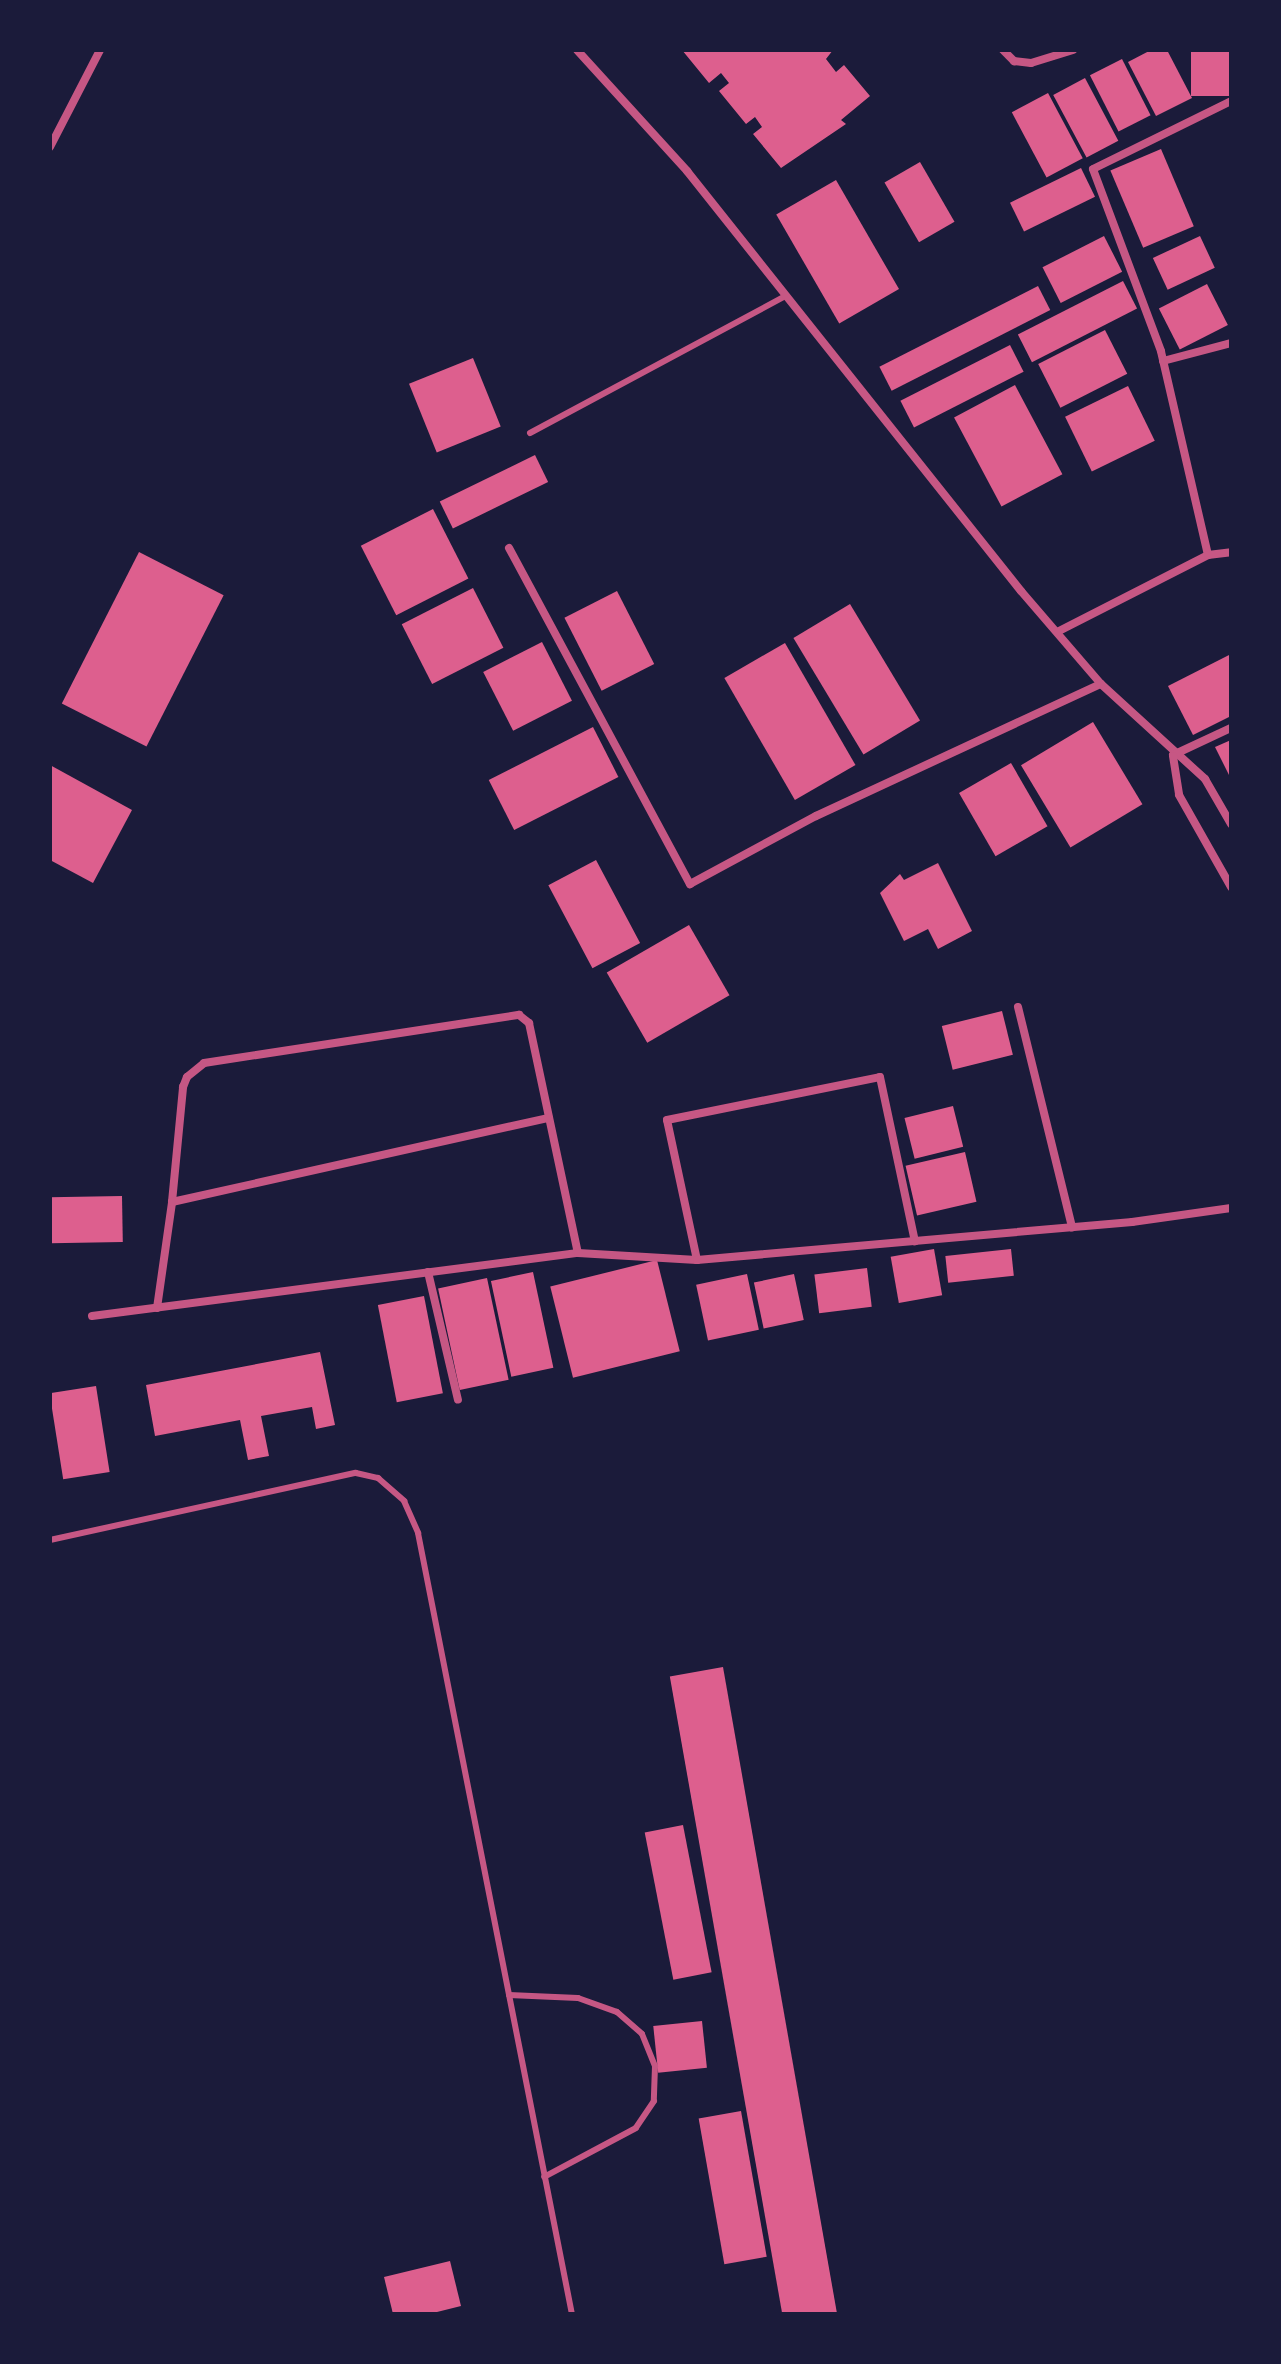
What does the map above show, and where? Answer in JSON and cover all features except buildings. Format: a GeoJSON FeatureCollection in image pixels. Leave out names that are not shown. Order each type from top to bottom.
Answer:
{"type":"FeatureCollection","features":[{"type":"Feature","properties":{"kind":"street"},"geometry":{"type":"LineString","coordinates":[[50,147],[100,50]]}},
{"type":"Feature","properties":{"kind":"street"},"geometry":{"type":"LineString","coordinates":[[577,50],[687,171],[1021,591],[1059,631],[1101,684],[1173,755],[1205,779],[1231,824]]}},
{"type":"Feature","properties":{"kind":"street"},"geometry":{"type":"LineString","coordinates":[[1003,50],[1014,61],[1031,63],[1073,50]]}},
{"type":"Feature","properties":{"kind":"street"},"geometry":{"type":"LineString","coordinates":[[1208,555],[1163,361],[1093,169],[1231,101]]}},
{"type":"Feature","properties":{"kind":"street"},"geometry":{"type":"LineString","coordinates":[[1163,361],[1231,343]]}},
{"type":"Feature","properties":{"kind":"street"},"geometry":{"type":"LineString","coordinates":[[509,548],[690,884],[816,816],[1101,684]]}},
{"type":"Feature","properties":{"kind":"street"},"geometry":{"type":"LineString","coordinates":[[1059,631],[1208,555],[1231,552]]}},
{"type":"Feature","properties":{"kind":"street"},"geometry":{"type":"LineString","coordinates":[[1173,755],[1231,728]]}},
{"type":"Feature","properties":{"kind":"street"},"geometry":{"type":"LineString","coordinates":[[1173,755],[1179,795],[1231,887]]}},
{"type":"Feature","properties":{"kind":"street"},"geometry":{"type":"LineString","coordinates":[[1018,1007],[1072,1227]]}},
{"type":"Feature","properties":{"kind":"street"},"geometry":{"type":"LineString","coordinates":[[157,1308],[172,1202],[183,1087],[187,1077],[204,1063],[519,1015],[529,1023],[578,1253]]}},
{"type":"Feature","properties":{"kind":"street"},"geometry":{"type":"LineString","coordinates":[[697,1260],[667,1120],[880,1077],[915,1241]]}},
{"type":"Feature","properties":{"kind":"street"},"geometry":{"type":"LineString","coordinates":[[172,1202],[549,1118]]}},
{"type":"Feature","properties":{"kind":"street"},"geometry":{"type":"LineString","coordinates":[[92,1316],[578,1253],[697,1260],[1072,1227],[1231,1208]]}},
{"type":"Feature","properties":{"kind":"street"},"geometry":{"type":"LineString","coordinates":[[428,1272],[458,1400]]}},
{"type":"Feature","properties":{"kind":"lane"},"geometry":{"type":"LineString","coordinates":[[530,433],[785,296]]}},
{"type":"Feature","properties":{"kind":"lane"},"geometry":{"type":"LineString","coordinates":[[50,1540],[356,1473],[378,1478],[404,1501],[418,1533],[572,2314]]}},
{"type":"Feature","properties":{"kind":"lane"},"geometry":{"type":"LineString","coordinates":[[509,1995],[578,1998],[617,2012],[642,2034],[655,2066],[654,2101],[636,2128],[544,2177]]}}]}
